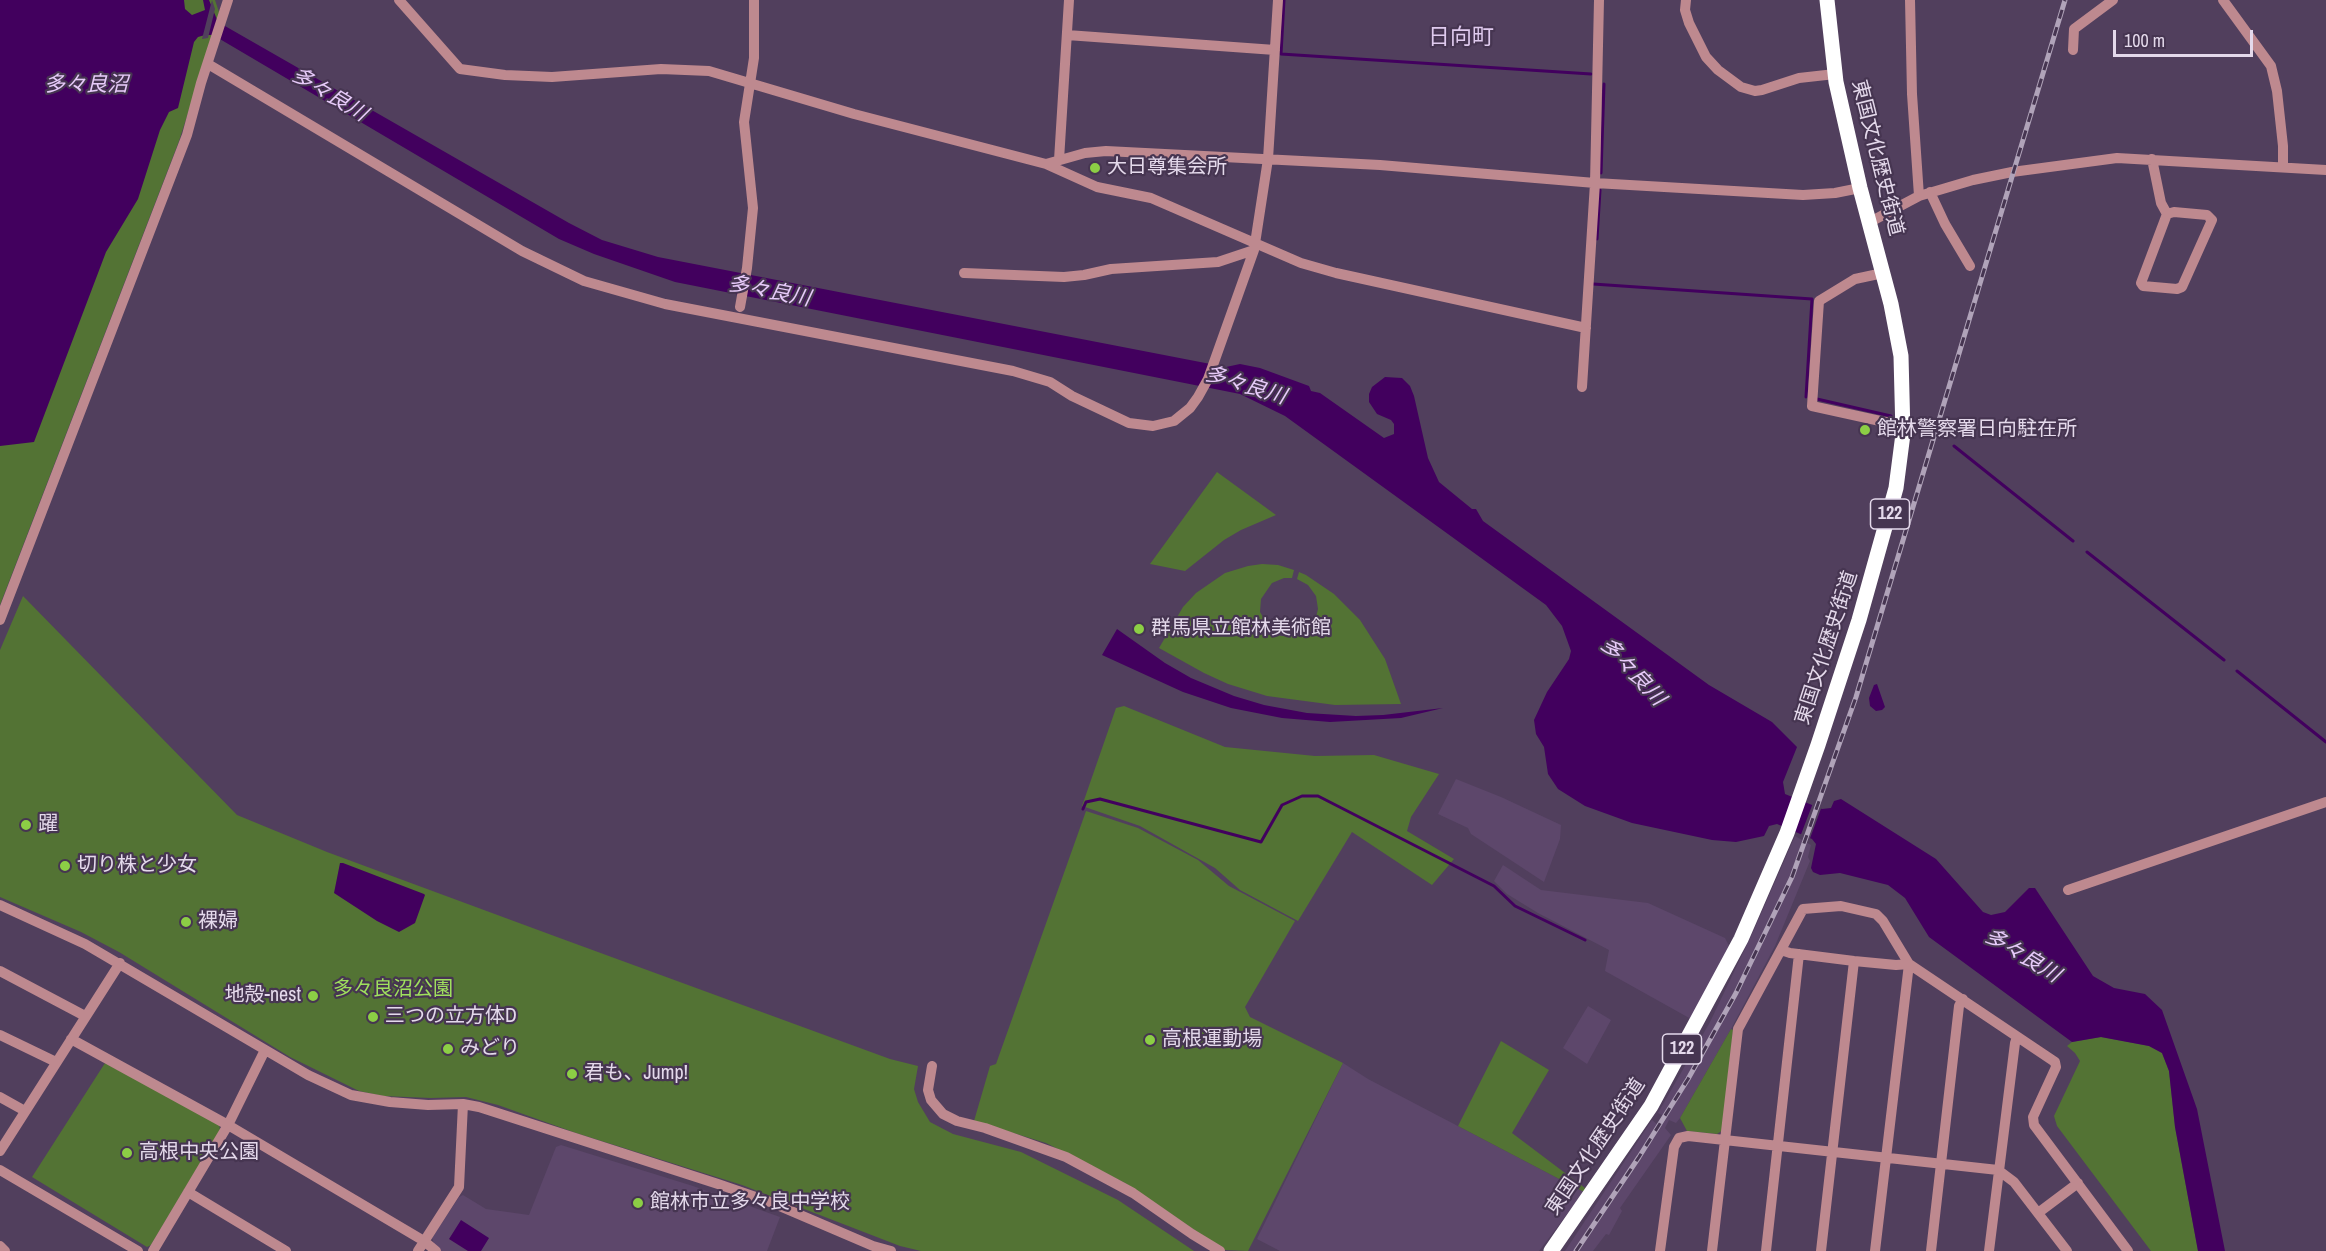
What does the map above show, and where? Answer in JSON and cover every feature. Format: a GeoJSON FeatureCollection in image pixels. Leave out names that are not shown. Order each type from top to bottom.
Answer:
{"type":"FeatureCollection","features":[{"type":"Feature","properties":{"kind":"highway","name":"東国文化歴史街道"},"geometry":{"type":"LineString","coordinates":[[1551,1251],[1652,1106],[1742,939],[1801,797],[1856,631],[1888,521],[1900,462],[1903,426],[1901,356],[1834,74],[1827,0]]}},
{"type":"Feature","properties":{"kind":"street"},"geometry":{"type":"LineString","coordinates":[[0,620],[187,135],[228,0]]}},
{"type":"Feature","properties":{"kind":"street"},"geometry":{"type":"LineString","coordinates":[[399,0],[460,69],[506,75],[552,77],[684,69],[709,71],[854,114],[1046,164],[1097,187],[1150,198],[1255,246],[1301,263],[1336,273],[1586,328]]}},
{"type":"Feature","properties":{"kind":"street"},"geometry":{"type":"LineString","coordinates":[[740,307],[747,268],[753,208],[744,122],[754,58],[754,0]]}},
{"type":"Feature","properties":{"kind":"street"},"geometry":{"type":"LineString","coordinates":[[1059,159],[1069,0]]}},
{"type":"Feature","properties":{"kind":"street"},"geometry":{"type":"LineString","coordinates":[[208,64],[522,250],[584,281],[664,304],[1013,371],[1050,382],[1082,401],[1129,423],[1153,426],[1174,421],[1190,408],[1208,380],[1255,246],[1268,159],[1278,0]]}},
{"type":"Feature","properties":{"kind":"street"},"geometry":{"type":"LineString","coordinates":[[1582,387],[1595,183],[1599,0]]}},
{"type":"Feature","properties":{"kind":"street"},"geometry":{"type":"LineString","coordinates":[[1686,0],[1685,10],[1689,23],[1706,57],[1718,70],[1741,87],[1762,90],[1798,78],[1834,74]]}},
{"type":"Feature","properties":{"kind":"street"},"geometry":{"type":"LineString","coordinates":[[1910,0],[1912,94],[1919,196]]}},
{"type":"Feature","properties":{"kind":"street"},"geometry":{"type":"LineString","coordinates":[[2073,50],[2073,29],[2113,0]]}},
{"type":"Feature","properties":{"kind":"street"},"geometry":{"type":"LineString","coordinates":[[2223,0],[2271,66],[2277,91],[2283,167]]}},
{"type":"Feature","properties":{"kind":"street"},"geometry":{"type":"LineString","coordinates":[[1067,35],[1275,50]]}},
{"type":"Feature","properties":{"kind":"street"},"geometry":{"type":"LineString","coordinates":[[1046,164],[1085,153],[1106,151],[1437,169],[1595,183],[1817,196],[1860,188]]}},
{"type":"Feature","properties":{"kind":"street"},"geometry":{"type":"LineString","coordinates":[[1870,222],[1930,192],[2012,172],[2117,158],[2326,170]]}},
{"type":"Feature","properties":{"kind":"street"},"geometry":{"type":"LineString","coordinates":[[2152,159],[2161,203],[2168,214]]}},
{"type":"Feature","properties":{"kind":"street"},"geometry":{"type":"LineString","coordinates":[[1930,192],[1945,224],[1970,266]]}},
{"type":"Feature","properties":{"kind":"street"},"geometry":{"type":"LineString","coordinates":[[2174,212],[2207,215],[2212,220],[2182,287],[2177,289],[2144,286],[2142,283],[2168,214],[2174,212]]}},
{"type":"Feature","properties":{"kind":"street"},"geometry":{"type":"LineString","coordinates":[[964,273],[1030,276],[1084,275],[1111,269],[1218,262],[1255,246]]}},
{"type":"Feature","properties":{"kind":"street"},"geometry":{"type":"LineString","coordinates":[[1883,273],[1855,279],[1819,301],[1812,406],[1903,426]]}},
{"type":"Feature","properties":{"kind":"street"},"geometry":{"type":"LineString","coordinates":[[2068,890],[2326,802]]}},
{"type":"Feature","properties":{"kind":"street"},"geometry":{"type":"LineString","coordinates":[[0,905],[85,944],[264,1050],[321,1082],[351,1095],[409,1104],[463,1104],[479,1107],[770,1202],[873,1246],[891,1251]]}},
{"type":"Feature","properties":{"kind":"street"},"geometry":{"type":"LineString","coordinates":[[1712,1251],[1738,1029],[1803,909],[1846,906],[1876,914],[1883,921],[1909,964],[2055,1062],[2056,1067],[2033,1117],[2034,1125],[2128,1251]]}},
{"type":"Feature","properties":{"kind":"street"},"geometry":{"type":"LineString","coordinates":[[1781,950],[1854,961],[1909,964]]}},
{"type":"Feature","properties":{"kind":"street"},"geometry":{"type":"LineString","coordinates":[[1766,1251],[1799,954]]}},
{"type":"Feature","properties":{"kind":"street"},"geometry":{"type":"LineString","coordinates":[[1821,1251],[1854,961]]}},
{"type":"Feature","properties":{"kind":"street"},"geometry":{"type":"LineString","coordinates":[[0,1151],[120,963]]}},
{"type":"Feature","properties":{"kind":"street"},"geometry":{"type":"LineString","coordinates":[[1875,1251],[1909,964]]}},
{"type":"Feature","properties":{"kind":"street"},"geometry":{"type":"LineString","coordinates":[[0,971],[85,1016]]}},
{"type":"Feature","properties":{"kind":"street"},"geometry":{"type":"LineString","coordinates":[[1931,1251],[1959,1006],[1963,999]]}},
{"type":"Feature","properties":{"kind":"street"},"geometry":{"type":"LineString","coordinates":[[0,1035],[56,1062]]}},
{"type":"Feature","properties":{"kind":"street"},"geometry":{"type":"LineString","coordinates":[[1990,1251],[2014,1043],[2017,1037]]}},
{"type":"Feature","properties":{"kind":"street"},"geometry":{"type":"LineString","coordinates":[[71,1039],[228,1125],[421,1246],[436,1251]]}},
{"type":"Feature","properties":{"kind":"street"},"geometry":{"type":"LineString","coordinates":[[153,1251],[228,1125],[264,1050]]}},
{"type":"Feature","properties":{"kind":"street"},"geometry":{"type":"LineString","coordinates":[[932,1066],[928,1090],[931,1100],[943,1114],[957,1121],[985,1128],[1066,1157],[1124,1188],[1220,1251]]}},
{"type":"Feature","properties":{"kind":"street"},"geometry":{"type":"LineString","coordinates":[[0,1097],[25,1111]]}},
{"type":"Feature","properties":{"kind":"street"},"geometry":{"type":"LineString","coordinates":[[421,1246],[459,1187],[463,1104]]}},
{"type":"Feature","properties":{"kind":"street"},"geometry":{"type":"LineString","coordinates":[[1660,1251],[1672,1156],[1679,1138],[1685,1136],[1778,1144],[1998,1170],[2008,1176],[2067,1251]]}},
{"type":"Feature","properties":{"kind":"street"},"geometry":{"type":"LineString","coordinates":[[0,1170],[138,1251]]}},
{"type":"Feature","properties":{"kind":"street"},"geometry":{"type":"LineString","coordinates":[[2038,1213],[2078,1183]]}},
{"type":"Feature","properties":{"kind":"street"},"geometry":{"type":"LineString","coordinates":[[189,1192],[286,1251]]}},
{"type":"Feature","properties":{"kind":"street"},"geometry":{"type":"LineString","coordinates":[[0,1246],[5,1251]]}},
{"type":"Feature","properties":{"kind":"shaded area"},"geometry":{"type":"Polygon","coordinates":[[[1456,779],[1561,825],[1560,839],[1544,882],[1471,834],[1468,828],[1438,814],[1456,779]]]}},
{"type":"Feature","properties":{"kind":"shaded area"},"geometry":{"type":"Polygon","coordinates":[[[1795,836],[1811,845],[1808,857],[1810,861],[1775,946],[1731,1029],[1680,1118],[1676,1123],[1669,1120],[1665,1128],[1671,1135],[1620,1208],[1622,1211],[1609,1235],[1606,1234],[1593,1251],[1565,1251],[1652,1120],[1658,1125],[1664,1116],[1658,1113],[1710,1022],[1795,836]]]}},
{"type":"Feature","properties":{"kind":"shaded area"},"geometry":{"type":"Polygon","coordinates":[[[1503,865],[1541,890],[1648,903],[1725,938],[1729,946],[1691,1019],[1605,971],[1609,950],[1507,894],[1494,881],[1503,865]]]}},
{"type":"Feature","properties":{"kind":"shaded area"},"geometry":{"type":"Polygon","coordinates":[[[1588,1006],[1611,1020],[1587,1064],[1563,1048],[1588,1006]]]}},
{"type":"Feature","properties":{"kind":"shaded area"},"geometry":{"type":"Polygon","coordinates":[[[1343,1063],[1368,1079],[1584,1192],[1539,1251],[1280,1251],[1257,1239],[1343,1063]]]}},
{"type":"Feature","properties":{"kind":"shaded area","name":"館林市立多々良中学校"},"geometry":{"type":"Polygon","coordinates":[[[561,1145],[693,1186],[780,1217],[767,1251],[441,1251],[434,1244],[432,1238],[459,1197],[463,1195],[486,1209],[529,1215],[556,1147],[561,1145]]]}},
{"type":"Feature","properties":{"kind":"green space","name":"多々良沼"},"geometry":{"type":"Polygon","coordinates":[[[0,0],[215,0],[219,12],[179,141],[0,605],[0,0]]]}},
{"type":"Feature","properties":{"kind":"green space"},"geometry":{"type":"Polygon","coordinates":[[[1217,472],[1276,515],[1224,540],[1185,571],[1150,564],[1217,472]]]}},
{"type":"Feature","properties":{"kind":"green space"},"geometry":{"type":"Polygon","coordinates":[[[1262,564],[1278,565],[1294,570],[1292,578],[1284,578],[1272,583],[1261,599],[1260,612],[1270,629],[1281,636],[1294,636],[1306,631],[1315,621],[1318,609],[1316,596],[1308,585],[1297,579],[1299,572],[1306,575],[1334,594],[1360,620],[1385,659],[1401,704],[1335,705],[1267,696],[1228,684],[1159,648],[1183,607],[1196,593],[1225,573],[1262,564]]]}},
{"type":"Feature","properties":{"kind":"green space","name":"多々良沼公園"},"geometry":{"type":"Polygon","coordinates":[[[23,596],[237,815],[327,852],[557,937],[890,1059],[918,1066],[914,1089],[918,1102],[930,1122],[953,1134],[1021,1152],[1118,1200],[1194,1251],[921,1251],[900,1246],[742,1185],[576,1133],[498,1105],[466,1097],[383,1096],[359,1091],[290,1057],[119,952],[81,932],[0,897],[0,650],[23,596]]]}},
{"type":"Feature","properties":{"kind":"green space"},"geometry":{"type":"Polygon","coordinates":[[[1124,706],[1225,747],[1315,756],[1374,755],[1439,774],[1411,817],[1407,831],[1454,859],[1432,885],[1352,832],[1298,921],[1240,890],[1215,868],[1140,826],[1082,806],[1116,708],[1124,706]]]}},
{"type":"Feature","properties":{"kind":"green space","name":"高根運動場"},"geometry":{"type":"Polygon","coordinates":[[[1086,811],[1138,828],[1198,860],[1229,886],[1295,921],[1245,1007],[1250,1017],[1343,1063],[1248,1251],[1224,1250],[1125,1183],[1046,1143],[974,1121],[990,1066],[996,1064],[1086,811]]]}},
{"type":"Feature","properties":{"kind":"green space"},"geometry":{"type":"Polygon","coordinates":[[[1731,1029],[1733,1030],[1723,1130],[1717,1134],[1687,1131],[1680,1118],[1731,1029]]]}},
{"type":"Feature","properties":{"kind":"green space"},"geometry":{"type":"Polygon","coordinates":[[[2101,1037],[2149,1046],[2162,1053],[2169,1071],[2175,1127],[2198,1251],[2151,1251],[2057,1126],[2054,1116],[2080,1061],[2067,1046],[2072,1042],[2101,1037]]]}},
{"type":"Feature","properties":{"kind":"green space"},"geometry":{"type":"Polygon","coordinates":[[[1501,1041],[1549,1070],[1512,1133],[1585,1188],[1584,1192],[1458,1126],[1501,1041]]]}},
{"type":"Feature","properties":{"kind":"green space","name":"高根中央公園"},"geometry":{"type":"Polygon","coordinates":[[[105,1063],[219,1124],[220,1130],[151,1245],[147,1247],[32,1177],[105,1063]]]}},
{"type":"Feature","properties":{"kind":"water","name":"多々良川"},"geometry":{"type":"Polygon","coordinates":[[[0,0],[184,0],[185,9],[192,15],[205,10],[203,0],[209,0],[218,22],[569,223],[602,240],[658,257],[1226,367],[1240,364],[1260,368],[1309,386],[1311,391],[1320,393],[1384,438],[1394,434],[1394,424],[1391,420],[1377,414],[1369,402],[1369,394],[1372,387],[1385,377],[1402,378],[1410,386],[1414,396],[1428,458],[1439,482],[1472,509],[1476,509],[1483,521],[1709,685],[1772,722],[1797,747],[1783,782],[1785,794],[1822,809],[1831,808],[1834,801],[1841,799],[1936,859],[1983,912],[1991,915],[2005,912],[2029,888],[2035,888],[2093,976],[2114,988],[2145,994],[2162,1010],[2197,1109],[2225,1251],[2198,1251],[2175,1127],[2169,1071],[2162,1053],[2149,1046],[2101,1037],[2072,1042],[1929,937],[1905,898],[1888,885],[1840,873],[1820,875],[1813,872],[1811,868],[1816,844],[1812,839],[1777,824],[1769,826],[1764,836],[1736,842],[1712,840],[1632,823],[1585,806],[1558,789],[1548,774],[1544,747],[1536,734],[1534,720],[1547,692],[1569,659],[1571,651],[1562,626],[1546,605],[1285,416],[1240,394],[675,282],[594,254],[559,239],[213,35],[205,35],[198,37],[194,42],[178,108],[169,112],[160,130],[138,199],[106,252],[34,442],[0,446],[0,0]]]}},
{"type":"Feature","properties":{"kind":"water"},"geometry":{"type":"Polygon","coordinates":[[[1117,629],[1165,663],[1191,678],[1234,696],[1264,705],[1307,713],[1356,716],[1443,708],[1401,718],[1330,722],[1282,718],[1231,708],[1183,692],[1102,655],[1117,629]]]}},
{"type":"Feature","properties":{"kind":"water"},"geometry":{"type":"Polygon","coordinates":[[[1877,684],[1885,707],[1876,711],[1870,706],[1869,698],[1874,685],[1877,684]]]}},
{"type":"Feature","properties":{"kind":"water"},"geometry":{"type":"Polygon","coordinates":[[[340,863],[424,894],[415,923],[399,932],[377,921],[334,893],[340,863]]]}},
{"type":"Feature","properties":{"kind":"water"},"geometry":{"type":"Polygon","coordinates":[[[461,1220],[489,1238],[481,1251],[468,1251],[449,1239],[461,1220]]]}},
{"type":"Feature","properties":{"kind":"pier"},"geometry":{"type":"Polygon","coordinates":[[[212,0],[215,9],[208,38],[202,39],[212,0]]]}},
{"type":"Feature","properties":{"kind":"pier"},"geometry":{"type":"Polygon","coordinates":[[[1813,803],[1822,806],[1809,841],[1800,837],[1813,803]]]}},
{"type":"Feature","properties":{"kind":"waterway"},"geometry":{"type":"LineString","coordinates":[[1284,0],[1281,54],[1591,74]]}},
{"type":"Feature","properties":{"kind":"waterway"},"geometry":{"type":"LineString","coordinates":[[1601,173],[1604,84]]}},
{"type":"Feature","properties":{"kind":"waterway"},"geometry":{"type":"LineString","coordinates":[[1597,239],[1600,190]]}},
{"type":"Feature","properties":{"kind":"waterway"},"geometry":{"type":"LineString","coordinates":[[1593,284],[1812,299],[1806,397]]}},
{"type":"Feature","properties":{"kind":"waterway"},"geometry":{"type":"LineString","coordinates":[[1817,399],[1891,416]]}},
{"type":"Feature","properties":{"kind":"waterway"},"geometry":{"type":"LineString","coordinates":[[1954,446],[2073,541]]}},
{"type":"Feature","properties":{"kind":"waterway"},"geometry":{"type":"LineString","coordinates":[[2087,552],[2224,660]]}},
{"type":"Feature","properties":{"kind":"waterway"},"geometry":{"type":"LineString","coordinates":[[2237,671],[2326,742]]}},
{"type":"Feature","properties":{"kind":"waterway"},"geometry":{"type":"LineString","coordinates":[[1083,809],[1086,802],[1100,799],[1261,842],[1282,805],[1302,796],[1318,796],[1494,886],[1515,906],[1585,940]]}},
{"type":"Feature","properties":{"kind":"railway"},"geometry":{"type":"LineString","coordinates":[[1576,1251],[1688,1079],[1736,993],[1792,877],[1856,697],[2065,0]]}},
{"type":"Feature","properties":{"kind":"place","name":"大日尊集会所"},"geometry":{"type":"Point","coordinates":[1095,168]}},
{"type":"Feature","properties":{"kind":"place","name":"館林警察署日向駐在所"},"geometry":{"type":"Point","coordinates":[1865,430]}},
{"type":"Feature","properties":{"kind":"place","name":"群馬県立館林美術館"},"geometry":{"type":"Point","coordinates":[1139,629]}},
{"type":"Feature","properties":{"kind":"place","name":"躍"},"geometry":{"type":"Point","coordinates":[26,825]}},
{"type":"Feature","properties":{"kind":"place","name":"切り株と少女"},"geometry":{"type":"Point","coordinates":[65,866]}},
{"type":"Feature","properties":{"kind":"place","name":"裸婦"},"geometry":{"type":"Point","coordinates":[186,922]}},
{"type":"Feature","properties":{"kind":"place","name":"地殻-nest"},"geometry":{"type":"Point","coordinates":[313,996]}},
{"type":"Feature","properties":{"kind":"place","name":"三つの立方体D"},"geometry":{"type":"Point","coordinates":[373,1017]}},
{"type":"Feature","properties":{"kind":"place","name":"高根運動場"},"geometry":{"type":"Point","coordinates":[1150,1040]}},
{"type":"Feature","properties":{"kind":"place","name":"みどり"},"geometry":{"type":"Point","coordinates":[448,1049]}},
{"type":"Feature","properties":{"kind":"place","name":"君も、Jump!"},"geometry":{"type":"Point","coordinates":[572,1074]}},
{"type":"Feature","properties":{"kind":"place","name":"高根中央公園"},"geometry":{"type":"Point","coordinates":[127,1153]}},
{"type":"Feature","properties":{"kind":"place","name":"館林市立多々良中学校"},"geometry":{"type":"Point","coordinates":[638,1203]}},
{"type":"Feature","properties":{"kind":"district","name":"日向町"},"geometry":{"type":"Point","coordinates":[1461,38]}}]}
